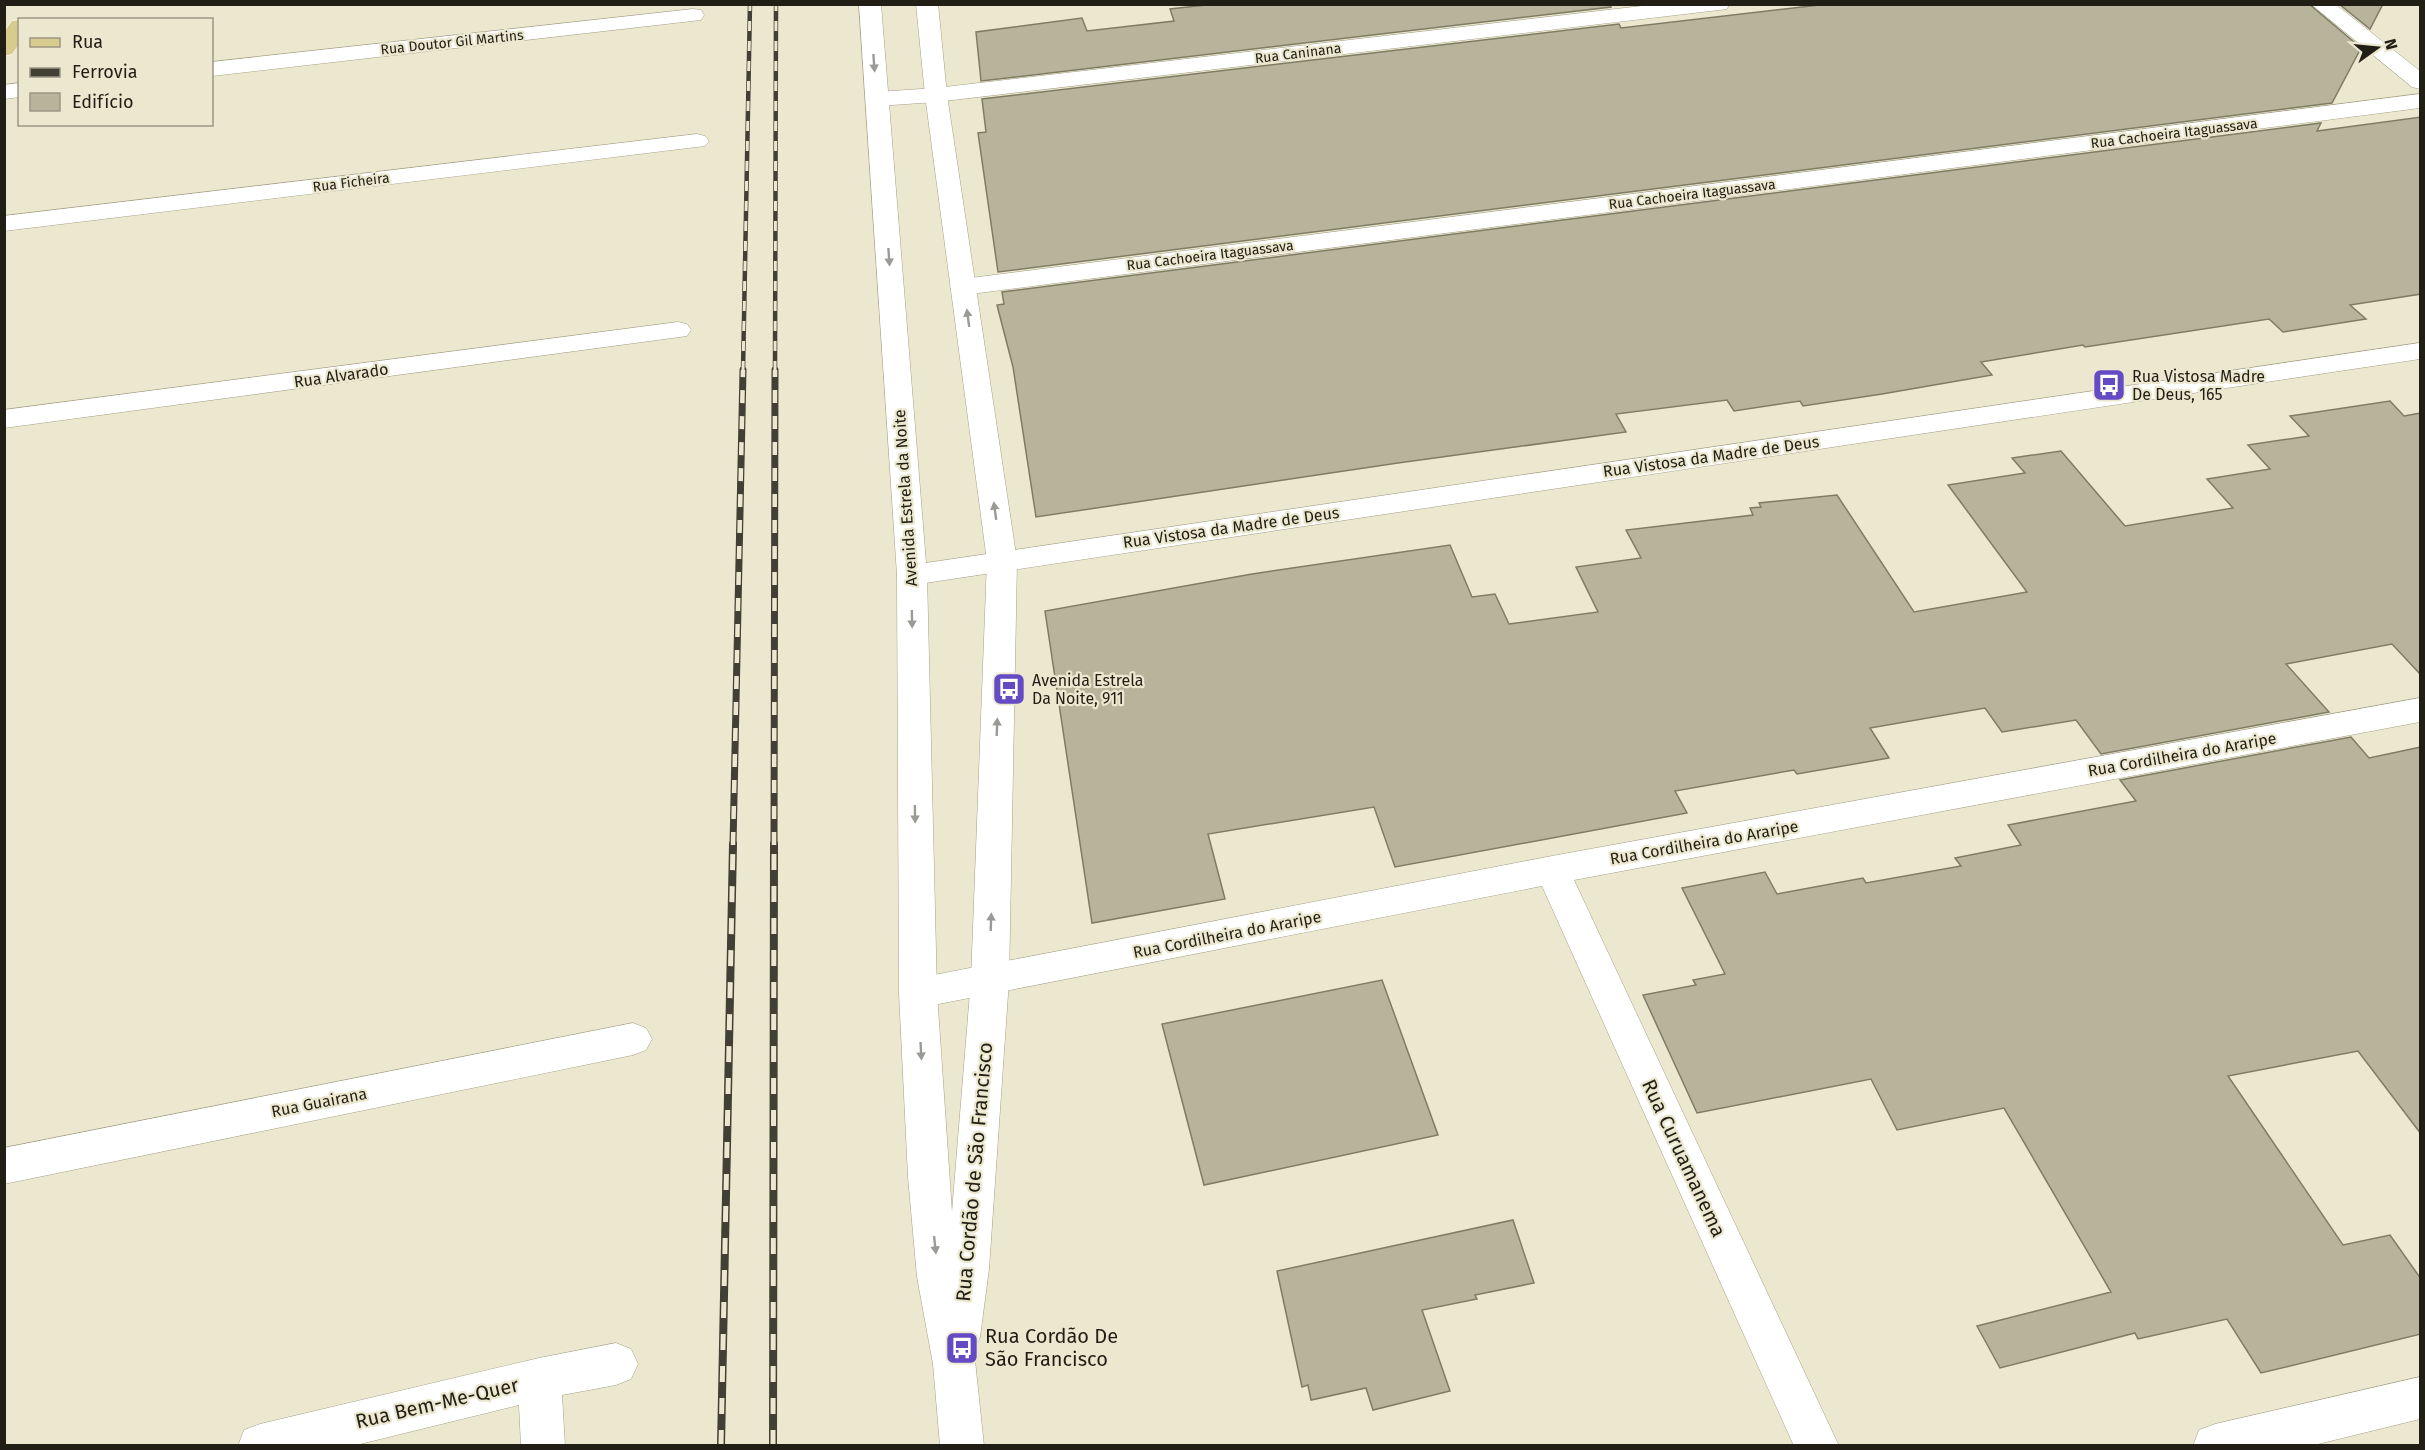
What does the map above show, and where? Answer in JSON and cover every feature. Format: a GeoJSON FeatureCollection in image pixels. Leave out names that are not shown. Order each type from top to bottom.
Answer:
{"type":"FeatureCollection","features":[{"type":"Feature","properties":{"kind":"main road"},"geometry":{"type":"LineString","coordinates":[[4,50],[18,28]]}},
{"type":"Feature","properties":{"kind":"street","name":"Avenida Estrela da Noite"},"geometry":{"type":"LineString","coordinates":[[870,4],[912,575],[918,993]]}},
{"type":"Feature","properties":{"kind":"street"},"geometry":{"type":"LineString","coordinates":[[927,4],[936,95],[1002,561],[990,980]]}},
{"type":"Feature","properties":{"kind":"street","name":"Rua Caninana"},"geometry":{"type":"LineString","coordinates":[[877,99],[936,95],[1719,4]]}},
{"type":"Feature","properties":{"kind":"street"},"geometry":{"type":"LineString","coordinates":[[2321,4],[2421,82]]}},
{"type":"Feature","properties":{"kind":"street","name":"Rua Doutor Gil Martins"},"geometry":{"type":"LineString","coordinates":[[213,69],[693,15]]}},
{"type":"Feature","properties":{"kind":"street","name":"Rua Cachoeira Itaguassava"},"geometry":{"type":"LineString","coordinates":[[963,287],[2421,101]]}},
{"type":"Feature","properties":{"kind":"street","name":"Rua Ficheira"},"geometry":{"type":"LineString","coordinates":[[4,224],[697,141]]}},
{"type":"Feature","properties":{"kind":"street","name":"Rua Alvarado"},"geometry":{"type":"LineString","coordinates":[[4,420],[678,330]]}},
{"type":"Feature","properties":{"kind":"street","name":"Rua Vistosa da Madre de Deus"},"geometry":{"type":"LineString","coordinates":[[912,575],[2421,351]]}},
{"type":"Feature","properties":{"kind":"street","name":"Rua Cordilheira do Araripe"},"geometry":{"type":"LineString","coordinates":[[918,993],[1552,870],[2421,710]]}},
{"type":"Feature","properties":{"kind":"street","name":"Rua Curuamanema"},"geometry":{"type":"LineString","coordinates":[[1552,870],[1816,1446]]}},
{"type":"Feature","properties":{"kind":"street","name":"Rua Cordão de São Francisco"},"geometry":{"type":"LineString","coordinates":[[955,1364],[968,1269],[990,980]]}},
{"type":"Feature","properties":{"kind":"street","name":"Rua Cordão de São Francisco"},"geometry":{"type":"LineString","coordinates":[[918,993],[928,1176],[938,1277],[955,1364],[962,1446]]}},
{"type":"Feature","properties":{"kind":"street","name":"Rua Guairana"},"geometry":{"type":"LineString","coordinates":[[4,1166],[633,1039]]}},
{"type":"Feature","properties":{"kind":"street","name":"Rua Bem-Me-Quer"},"geometry":{"type":"LineString","coordinates":[[260,1446],[539,1379],[616,1364]]}},
{"type":"Feature","properties":{"kind":"street"},"geometry":{"type":"LineString","coordinates":[[539,1379],[543,1446]]}},
{"type":"Feature","properties":{"kind":"street"},"geometry":{"type":"LineString","coordinates":[[2215,1446],[2421,1398]]}},
{"type":"Feature","properties":{"kind":"building"},"geometry":{"type":"Polygon","coordinates":[[[1215,4],[1610,4],[1611,7],[981,81],[976,32],[1082,18],[1087,31],[1174,21],[1170,9],[1215,4]]]}},
{"type":"Feature","properties":{"kind":"building"},"geometry":{"type":"Polygon","coordinates":[[[1828,4],[2309,4],[2361,48],[2332,103],[998,272],[978,133],[986,132],[982,99],[1619,24],[1621,28],[1828,4]]]}},
{"type":"Feature","properties":{"kind":"building"},"geometry":{"type":"Polygon","coordinates":[[[2339,4],[2383,4],[2370,29],[2339,4]]]}},
{"type":"Feature","properties":{"kind":"building"},"geometry":{"type":"Polygon","coordinates":[[[2421,117],[2421,294],[2350,305],[2366,319],[2283,332],[2269,319],[2085,347],[2083,345],[1981,362],[1992,375],[1803,406],[1800,401],[1734,411],[1727,400],[1616,414],[1626,432],[1398,463],[1036,517],[1013,367],[997,305],[1004,304],[1002,292],[2321,123],[2317,131],[2421,117]]]}},
{"type":"Feature","properties":{"kind":"building"},"geometry":{"type":"Polygon","coordinates":[[[2390,401],[2404,416],[2421,413],[2421,675],[2392,644],[2286,664],[2329,712],[2101,754],[2076,720],[2002,732],[1985,708],[1870,728],[1889,758],[1797,774],[1794,770],[1675,791],[1687,813],[1395,867],[1374,807],[1208,834],[1225,899],[1092,923],[1045,611],[1252,574],[1450,545],[1472,597],[1495,594],[1509,624],[1598,612],[1576,567],[1641,558],[1626,530],[1753,515],[1750,508],[1761,507],[1759,503],[1837,495],[1914,612],[2027,592],[1948,485],[2025,473],[2012,458],[2061,451],[2125,526],[2233,508],[2207,479],[2270,469],[2248,445],[2309,436],[2290,416],[2390,401]]]}},
{"type":"Feature","properties":{"kind":"building"},"geometry":{"type":"Polygon","coordinates":[[[2351,737],[2369,758],[2421,747],[2421,1134],[2358,1051],[2228,1076],[2343,1245],[2390,1235],[2421,1279],[2421,1334],[2261,1373],[2227,1319],[2138,1339],[2135,1333],[2000,1368],[1977,1326],[2111,1292],[2004,1108],[1897,1130],[1871,1079],[1697,1113],[1643,995],[1696,985],[1693,980],[1725,974],[1682,888],[1765,872],[1777,894],[1863,878],[1866,883],[1961,866],[1955,858],[2021,845],[2008,825],[2136,801],[2120,780],[2351,737]]]}},
{"type":"Feature","properties":{"kind":"building"},"geometry":{"type":"Polygon","coordinates":[[[1382,980],[1438,1135],[1204,1185],[1162,1024],[1382,980]]]}},
{"type":"Feature","properties":{"kind":"building"},"geometry":{"type":"Polygon","coordinates":[[[1513,1220],[1534,1283],[1475,1295],[1477,1299],[1422,1310],[1450,1391],[1373,1410],[1366,1388],[1311,1400],[1308,1385],[1302,1387],[1277,1271],[1513,1220]]]}},
{"type":"Feature","properties":{"kind":"railway"},"geometry":{"type":"LineString","coordinates":[[743,371],[750,4]]}},
{"type":"Feature","properties":{"kind":"railway"},"geometry":{"type":"LineString","coordinates":[[775,371],[776,4]]}},
{"type":"Feature","properties":{"kind":"railway"},"geometry":{"type":"LineString","coordinates":[[733,845],[743,370]]}},
{"type":"Feature","properties":{"kind":"railway"},"geometry":{"type":"LineString","coordinates":[[774,845],[775,370]]}},
{"type":"Feature","properties":{"kind":"railway"},"geometry":{"type":"LineString","coordinates":[[721,1446],[733,844]]}},
{"type":"Feature","properties":{"kind":"railway"},"geometry":{"type":"LineString","coordinates":[[773,1446],[774,844]]}},
{"type":"Feature","properties":{"kind":"place","name":"Rua Vistosa Madre De Deus, 165"},"geometry":{"type":"Point","coordinates":[2109,385]}},
{"type":"Feature","properties":{"kind":"place","name":"Avenida Estrela Da Noite, 911"},"geometry":{"type":"Point","coordinates":[1009,689]}},
{"type":"Feature","properties":{"kind":"place","name":"Rua Cordão De São Francisco"},"geometry":{"type":"Point","coordinates":[962,1348]}}]}
